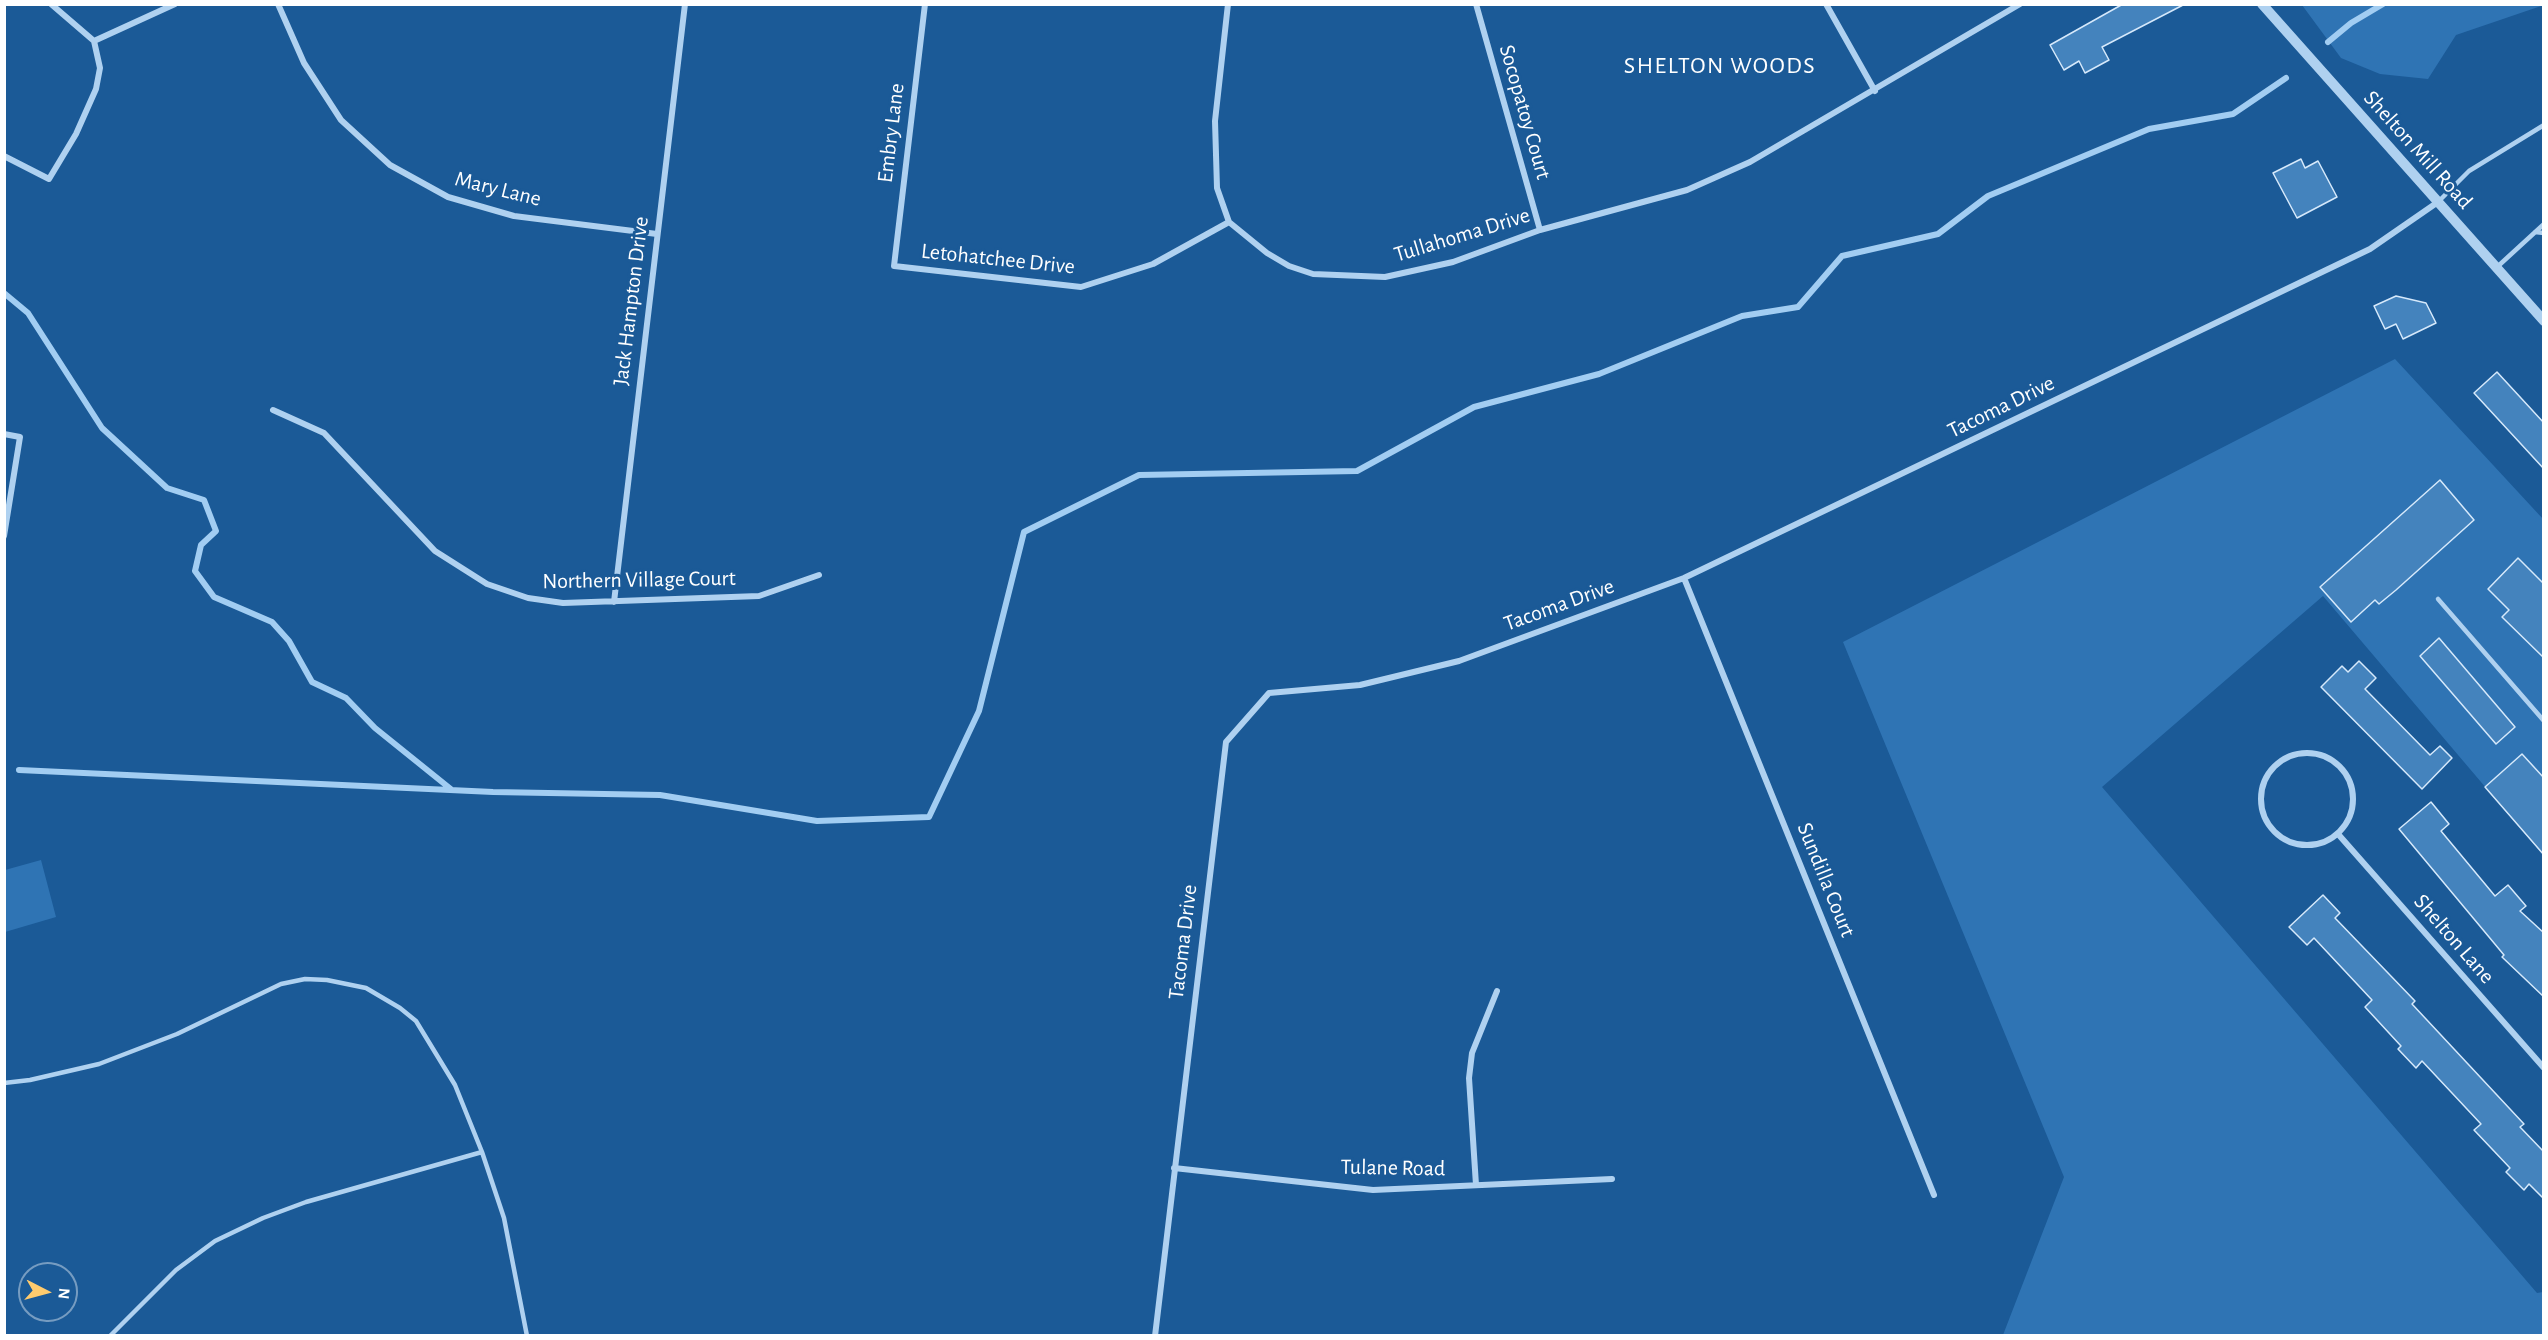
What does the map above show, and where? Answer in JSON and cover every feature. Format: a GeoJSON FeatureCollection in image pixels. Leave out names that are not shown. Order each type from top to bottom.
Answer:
{"type":"FeatureCollection","features":[{"type":"Feature","properties":{"kind":"street"},"geometry":{"type":"LineString","coordinates":[[4,156],[49,179],[76,134],[96,89],[100,68],[94,41],[51,4]]}},
{"type":"Feature","properties":{"kind":"street"},"geometry":{"type":"LineString","coordinates":[[94,41],[176,4]]}},
{"type":"Feature","properties":{"kind":"street","name":"Mary Lane"},"geometry":{"type":"LineString","coordinates":[[278,4],[304,63],[341,120],[390,165],[448,197],[514,216],[657,234]]}},
{"type":"Feature","properties":{"kind":"street","name":"Jack Hampton Drive"},"geometry":{"type":"LineString","coordinates":[[614,602],[685,4]]}},
{"type":"Feature","properties":{"kind":"street","name":"Embry Lane"},"geometry":{"type":"LineString","coordinates":[[894,266],[925,4]]}},
{"type":"Feature","properties":{"kind":"street"},"geometry":{"type":"LineString","coordinates":[[1228,4],[1215,121],[1217,188],[1229,222]]}},
{"type":"Feature","properties":{"kind":"street","name":"Socopatoy Court"},"geometry":{"type":"LineString","coordinates":[[1476,4],[1540,230]]}},
{"type":"Feature","properties":{"kind":"street"},"geometry":{"type":"LineString","coordinates":[[1826,4],[1875,91]]}},
{"type":"Feature","properties":{"kind":"street","name":"Tullahoma Drive"},"geometry":{"type":"LineString","coordinates":[[1229,222],[1267,253],[1289,266],[1313,274],[1385,277],[1453,262],[1540,230],[1687,190],[1750,162],[1875,91],[2020,4]]}},
{"type":"Feature","properties":{"kind":"street","name":"Shelton Mill Road"},"geometry":{"type":"LineString","coordinates":[[2262,4],[2544,321]]}},
{"type":"Feature","properties":{"kind":"street","name":"Tacoma Drive"},"geometry":{"type":"LineString","coordinates":[[1155,1335],[1226,742],[1269,693],[1360,685],[1459,661],[1684,578],[2370,249],[2438,202]]}},
{"type":"Feature","properties":{"kind":"street","name":"Letohatchee Drive"},"geometry":{"type":"LineString","coordinates":[[894,266],[1081,287],[1153,264],[1229,222]]}},
{"type":"Feature","properties":{"kind":"street","name":"Northern Village Court"},"geometry":{"type":"LineString","coordinates":[[273,410],[324,433],[435,551],[487,584],[540,600],[562,603],[614,602],[759,596],[819,576]]}},
{"type":"Feature","properties":{"kind":"street"},"geometry":{"type":"LineString","coordinates":[[4,434],[20,437],[4,536]]}},
{"type":"Feature","properties":{"kind":"street","name":"Sundilla Court"},"geometry":{"type":"LineString","coordinates":[[1684,578],[1934,1195]]}},
{"type":"Feature","properties":{"kind":"street"},"geometry":{"type":"LineString","coordinates":[[2308,753],[2323,755],[2337,764],[2347,776],[2353,791],[2353,807],[2348,822],[2338,834],[2325,842],[2311,846],[2296,845],[2282,839],[2271,829],[2264,817],[2261,802],[2262,787],[2268,774],[2278,763],[2292,755],[2308,753]]}},
{"type":"Feature","properties":{"kind":"street","name":"Shelton Lane"},"geometry":{"type":"LineString","coordinates":[[2338,834],[2544,1068]]}},
{"type":"Feature","properties":{"kind":"street"},"geometry":{"type":"LineString","coordinates":[[1476,1185],[1469,1078],[1472,1053],[1497,991]]}},
{"type":"Feature","properties":{"kind":"street","name":"Tulane Road"},"geometry":{"type":"LineString","coordinates":[[1174,1168],[1373,1190],[1612,1179]]}},
{"type":"Feature","properties":{"kind":"lane"},"geometry":{"type":"LineString","coordinates":[[2438,202],[2469,171],[2544,125]]}},
{"type":"Feature","properties":{"kind":"lane"},"geometry":{"type":"LineString","coordinates":[[2496,268],[2544,224]]}},
{"type":"Feature","properties":{"kind":"lane"},"geometry":{"type":"LineString","coordinates":[[2535,232],[2544,234]]}},
{"type":"Feature","properties":{"kind":"lane"},"geometry":{"type":"LineString","coordinates":[[2438,600],[2544,721]]}},
{"type":"Feature","properties":{"kind":"lane"},"geometry":{"type":"LineString","coordinates":[[4,1083],[30,1080],[99,1064],[177,1034],[281,984],[305,979],[338,982],[366,988],[400,1008],[416,1021],[455,1085],[482,1152],[504,1218],[527,1335]]}},
{"type":"Feature","properties":{"kind":"lane"},"geometry":{"type":"LineString","coordinates":[[110,1335],[176,1270],[215,1241],[263,1218],[306,1202],[482,1152]]}},
{"type":"Feature","properties":{"kind":"shaded area"},"geometry":{"type":"Polygon","coordinates":[[[2302,5],[2544,5],[2456,35],[2428,79],[2380,74],[2341,58],[2302,5]]]}},
{"type":"Feature","properties":{"kind":"shaded area"},"geometry":{"type":"Polygon","coordinates":[[[2395,359],[2543,519],[2543,855],[2323,596],[2102,787],[2537,1293],[2543,1292],[2543,1335],[2003,1335],[2064,1177],[1843,642],[2395,359]]]}},
{"type":"Feature","properties":{"kind":"shaded area"},"geometry":{"type":"Polygon","coordinates":[[[41,860],[56,917],[5,932],[5,870],[41,860]]]}},
{"type":"Feature","properties":{"kind":"building"},"geometry":{"type":"Polygon","coordinates":[[[2123,4],[2185,4],[2102,47],[2109,60],[2085,73],[2079,61],[2064,70],[2050,45],[2123,4]]]}},
{"type":"Feature","properties":{"kind":"building"},"geometry":{"type":"Polygon","coordinates":[[[2301,159],[2305,168],[2318,161],[2337,197],[2297,218],[2273,173],[2301,159]]]}},
{"type":"Feature","properties":{"kind":"building"},"geometry":{"type":"Polygon","coordinates":[[[2396,296],[2426,303],[2436,323],[2403,339],[2396,324],[2385,329],[2374,306],[2396,296]]]}},
{"type":"Feature","properties":{"kind":"building"},"geometry":{"type":"Polygon","coordinates":[[[2497,372],[2544,423],[2544,469],[2474,393],[2497,372]]]}},
{"type":"Feature","properties":{"kind":"building"},"geometry":{"type":"Polygon","coordinates":[[[2440,480],[2474,520],[2396,590],[2379,604],[2375,600],[2351,622],[2320,587],[2440,480]]]}},
{"type":"Feature","properties":{"kind":"building"},"geometry":{"type":"Polygon","coordinates":[[[2518,558],[2544,584],[2544,658],[2502,617],[2509,610],[2488,589],[2518,558]]]}},
{"type":"Feature","properties":{"kind":"building"},"geometry":{"type":"Polygon","coordinates":[[[2439,638],[2515,727],[2496,744],[2420,656],[2439,638]]]}},
{"type":"Feature","properties":{"kind":"building"},"geometry":{"type":"Polygon","coordinates":[[[2359,661],[2376,678],[2365,689],[2430,755],[2440,746],[2452,758],[2422,789],[2321,687],[2342,666],[2348,672],[2359,661]]]}},
{"type":"Feature","properties":{"kind":"building"},"geometry":{"type":"Polygon","coordinates":[[[2522,754],[2544,778],[2544,855],[2485,787],[2522,754]]]}},
{"type":"Feature","properties":{"kind":"building"},"geometry":{"type":"Polygon","coordinates":[[[2431,802],[2449,824],[2441,831],[2495,896],[2508,885],[2526,906],[2520,911],[2544,933],[2544,997],[2502,957],[2504,955],[2399,829],[2431,802]]]}},
{"type":"Feature","properties":{"kind":"building"},"geometry":{"type":"Polygon","coordinates":[[[2323,895],[2340,913],[2335,918],[2415,1001],[2412,1004],[2524,1124],[2520,1127],[2544,1152],[2544,1199],[2529,1184],[2524,1190],[2506,1172],[2510,1168],[2474,1130],[2481,1124],[2422,1061],[2416,1068],[2398,1049],[2401,1046],[2365,1007],[2372,1000],[2314,938],[2307,945],[2289,927],[2323,895]]]}},
{"type":"Feature","properties":{"kind":"waterway"},"geometry":{"type":"LineString","coordinates":[[2328,42],[2351,23],[2383,4]]}},
{"type":"Feature","properties":{"kind":"waterway"},"geometry":{"type":"LineString","coordinates":[[19,770],[493,792],[660,795],[817,821],[929,817],[979,711],[1024,532],[1139,475],[1357,471],[1474,407],[1599,374],[1742,316],[1798,307],[1842,256],[1938,234],[1988,196],[2149,129],[2233,114],[2286,78]]}},
{"type":"Feature","properties":{"kind":"waterway"},"geometry":{"type":"LineString","coordinates":[[4,293],[28,313],[102,428],[167,488],[204,500],[216,531],[201,545],[195,571],[214,597],[272,622],[289,641],[312,682],[346,698],[375,728],[452,790]]}},
{"type":"Feature","properties":{"kind":"district","name":"SHELTON WOODS"},"geometry":{"type":"Point","coordinates":[1720,66]}}]}
